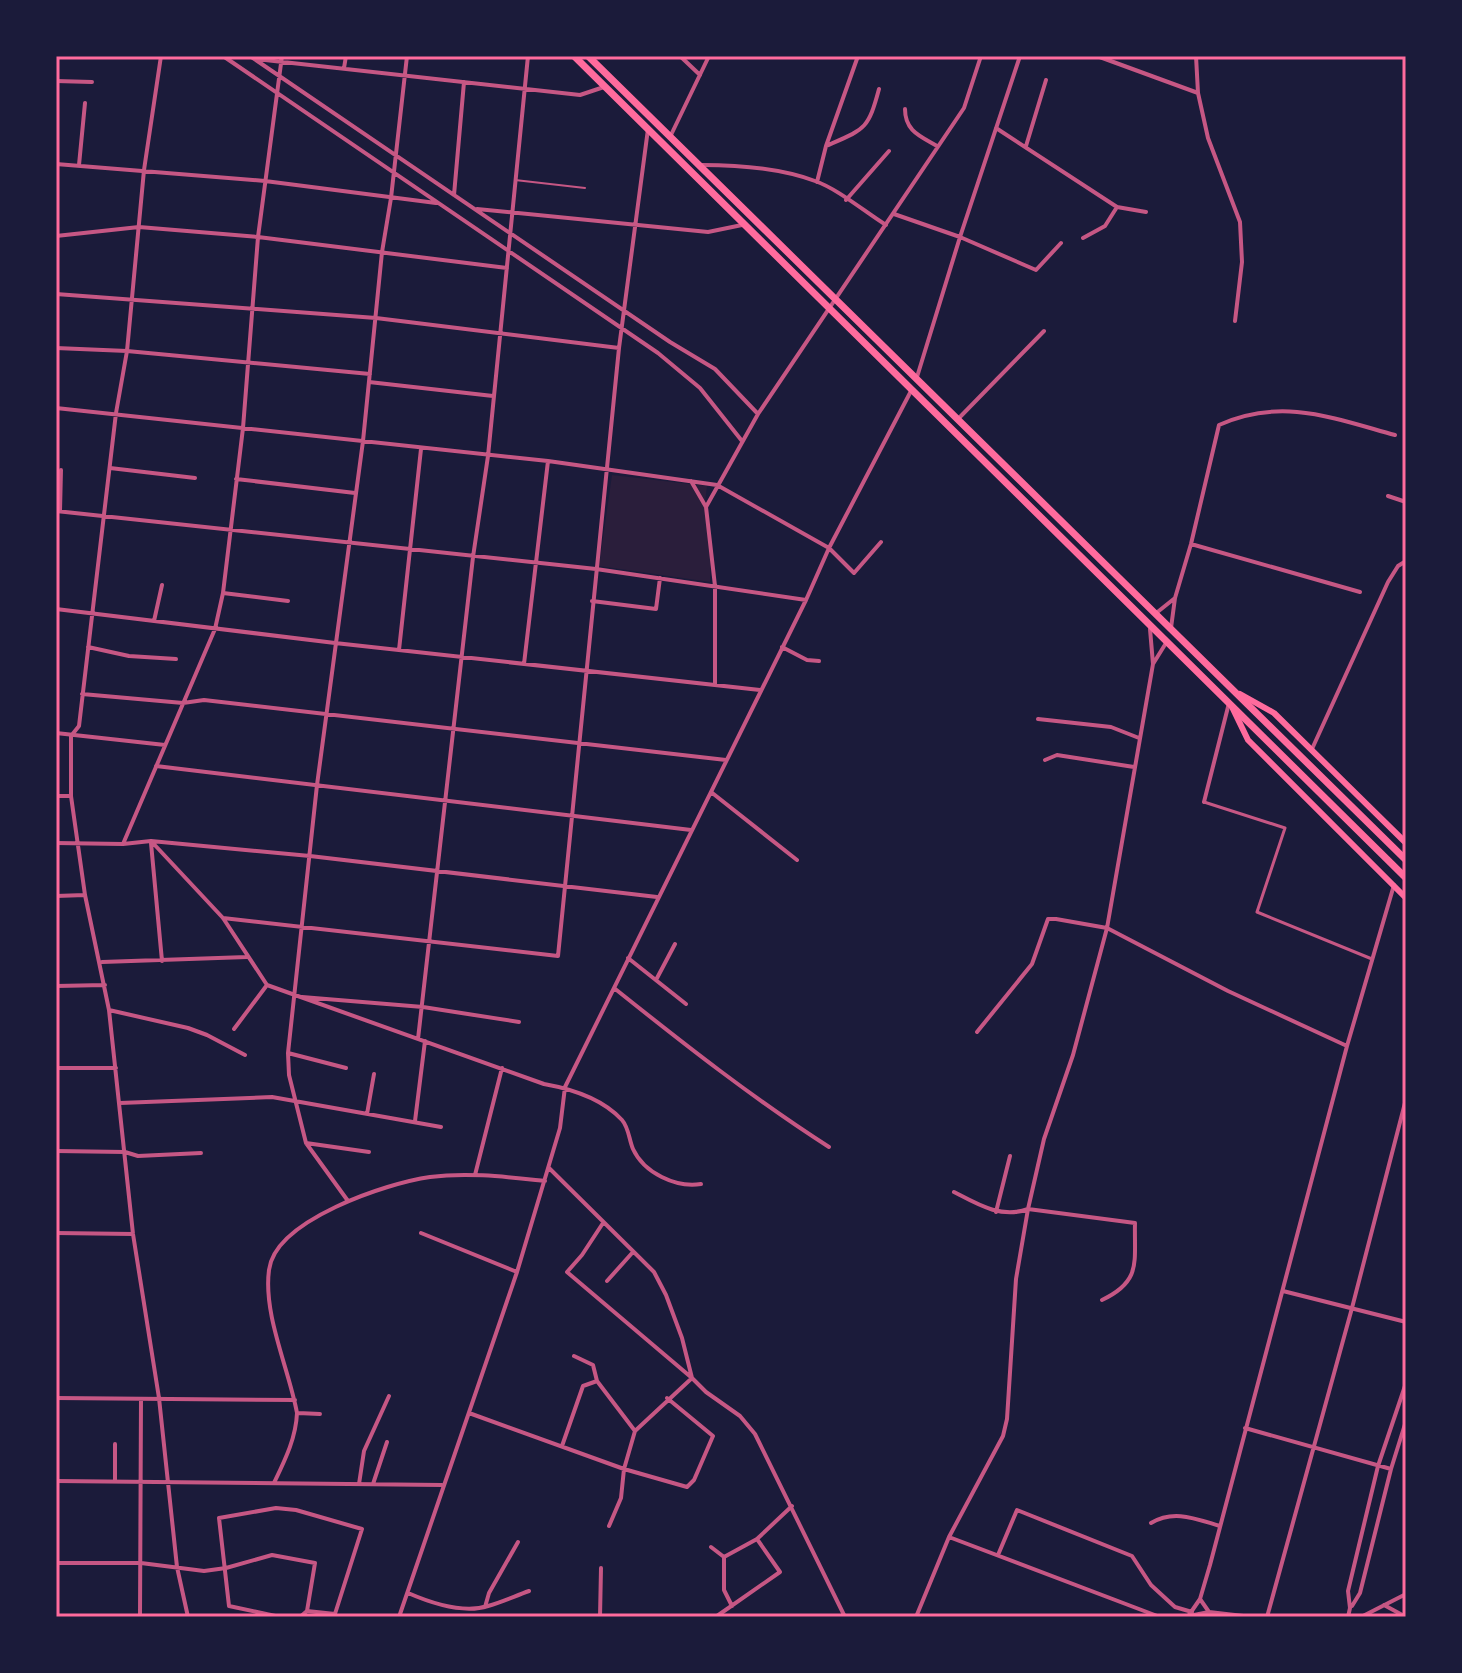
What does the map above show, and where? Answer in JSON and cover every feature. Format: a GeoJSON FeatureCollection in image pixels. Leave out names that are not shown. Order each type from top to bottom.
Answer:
{"type":"FeatureCollection","features":[{"type":"Feature","properties":{"kind":"highway"},"geometry":{"type":"LineString","coordinates":[[574,56],[1406,878]]}},
{"type":"Feature","properties":{"kind":"highway"},"geometry":{"type":"LineString","coordinates":[[588,56],[1406,860]]}},
{"type":"Feature","properties":{"kind":"main road"},"geometry":{"type":"LineString","coordinates":[[1234,691],[1274,713],[1406,843]]}},
{"type":"Feature","properties":{"kind":"main road"},"geometry":{"type":"LineString","coordinates":[[1229,703],[1248,740],[1406,898]]}},
{"type":"Feature","properties":{"kind":"street"},"geometry":{"type":"LineString","coordinates":[[161,56],[144,170],[127,351],[116,413],[79,726],[71,736],[71,796],[85,895],[109,1010],[133,1234],[159,1398],[177,1567],[188,1617]]}},
{"type":"Feature","properties":{"kind":"street"},"geometry":{"type":"LineString","coordinates":[[223,56],[658,353],[700,388],[742,441]]}},
{"type":"Feature","properties":{"kind":"street"},"geometry":{"type":"LineString","coordinates":[[344,68],[346,56]]}},
{"type":"Feature","properties":{"kind":"street"},"geometry":{"type":"LineString","coordinates":[[348,1201],[306,1143],[289,1075],[288,1053],[317,785],[363,441],[382,252],[407,56]]}},
{"type":"Feature","properties":{"kind":"street"},"geometry":{"type":"LineString","coordinates":[[418,1039],[473,557],[488,456],[528,56]]}},
{"type":"Feature","properties":{"kind":"street"},"geometry":{"type":"LineString","coordinates":[[680,56],[700,75]]}},
{"type":"Feature","properties":{"kind":"street"},"geometry":{"type":"LineString","coordinates":[[670,137],[709,56]]}},
{"type":"Feature","properties":{"kind":"street"},"geometry":{"type":"LineString","coordinates":[[706,507],[758,414],[964,108],[981,56]]}},
{"type":"Feature","properties":{"kind":"street"},"geometry":{"type":"LineString","coordinates":[[916,379],[1020,56]]}},
{"type":"Feature","properties":{"kind":"street"},"geometry":{"type":"LineString","coordinates":[[1097,56],[1198,93]]}},
{"type":"Feature","properties":{"kind":"street"},"geometry":{"type":"LineString","coordinates":[[1196,56],[1198,93],[1208,138],[1240,222],[1242,262],[1235,321]]}},
{"type":"Feature","properties":{"kind":"street"},"geometry":{"type":"LineString","coordinates":[[252,57],[580,95],[605,87]]}},
{"type":"Feature","properties":{"kind":"street"},"geometry":{"type":"LineString","coordinates":[[252,57],[715,369],[758,414]]}},
{"type":"Feature","properties":{"kind":"street"},"geometry":{"type":"LineString","coordinates":[[817,182],[855,57]]}},
{"type":"Feature","properties":{"kind":"street"},"geometry":{"type":"LineString","coordinates":[[123,844],[215,629],[223,593],[243,428],[258,237],[282,59]]}},
{"type":"Feature","properties":{"kind":"street"},"geometry":{"type":"LineString","coordinates":[[1026,146],[1046,80]]}},
{"type":"Feature","properties":{"kind":"street"},"geometry":{"type":"LineString","coordinates":[[56,81],[92,82]]}},
{"type":"Feature","properties":{"kind":"street"},"geometry":{"type":"LineString","coordinates":[[454,195],[464,82]]}},
{"type":"Feature","properties":{"kind":"street"},"geometry":{"type":"LineString","coordinates":[[826,146],[864,128],[871,117],[879,89]]}},
{"type":"Feature","properties":{"kind":"street"},"geometry":{"type":"LineString","coordinates":[[79,165],[85,103]]}},
{"type":"Feature","properties":{"kind":"street"},"geometry":{"type":"LineString","coordinates":[[905,109],[909,129],[937,146]]}},
{"type":"Feature","properties":{"kind":"street"},"geometry":{"type":"LineString","coordinates":[[996,128],[1117,207],[1146,212]]}},
{"type":"Feature","properties":{"kind":"street"},"geometry":{"type":"LineString","coordinates":[[223,918],[558,956],[619,348],[648,129]]}},
{"type":"Feature","properties":{"kind":"street"},"geometry":{"type":"LineString","coordinates":[[846,200],[889,151]]}},
{"type":"Feature","properties":{"kind":"street"},"geometry":{"type":"LineString","coordinates":[[56,164],[265,181],[439,203]]}},
{"type":"Feature","properties":{"kind":"street"},"geometry":{"type":"LineString","coordinates":[[699,165],[763,169],[817,182],[886,225]]}},
{"type":"Feature","properties":{"kind":"street"},"geometry":{"type":"LineString","coordinates":[[1083,238],[1105,226],[1117,207]]}},
{"type":"Feature","properties":{"kind":"street"},"geometry":{"type":"LineString","coordinates":[[474,209],[708,232],[745,224]]}},
{"type":"Feature","properties":{"kind":"street"},"geometry":{"type":"LineString","coordinates":[[893,214],[960,237],[1036,270],[1061,243]]}},
{"type":"Feature","properties":{"kind":"street"},"geometry":{"type":"LineString","coordinates":[[56,236],[139,227],[258,237],[507,268]]}},
{"type":"Feature","properties":{"kind":"street"},"geometry":{"type":"LineString","coordinates":[[56,294],[376,318],[619,348]]}},
{"type":"Feature","properties":{"kind":"street"},"geometry":{"type":"LineString","coordinates":[[958,420],[1044,331]]}},
{"type":"Feature","properties":{"kind":"street"},"geometry":{"type":"LineString","coordinates":[[56,348],[127,351],[370,374]]}},
{"type":"Feature","properties":{"kind":"street"},"geometry":{"type":"LineString","coordinates":[[369,382],[493,396]]}},
{"type":"Feature","properties":{"kind":"street"},"geometry":{"type":"LineString","coordinates":[[399,1617],[517,1272],[560,1128],[565,1087],[829,548],[912,389]]}},
{"type":"Feature","properties":{"kind":"street"},"geometry":{"type":"LineString","coordinates":[[56,408],[548,461],[717,485],[829,548],[854,573],[881,542]]}},
{"type":"Feature","properties":{"kind":"street"},"geometry":{"type":"LineString","coordinates":[[1170,629],[1219,425],[1246,415],[1273,410],[1307,411],[1395,435]]}},
{"type":"Feature","properties":{"kind":"street"},"geometry":{"type":"LineString","coordinates":[[399,650],[421,448]]}},
{"type":"Feature","properties":{"kind":"street"},"geometry":{"type":"LineString","coordinates":[[524,664],[548,461]]}},
{"type":"Feature","properties":{"kind":"street"},"geometry":{"type":"LineString","coordinates":[[110,468],[195,478]]}},
{"type":"Feature","properties":{"kind":"street"},"geometry":{"type":"LineString","coordinates":[[61,470],[58,511],[596,569],[806,600]]}},
{"type":"Feature","properties":{"kind":"street"},"geometry":{"type":"LineString","coordinates":[[236,479],[355,493]]}},
{"type":"Feature","properties":{"kind":"street"},"geometry":{"type":"LineString","coordinates":[[691,481],[706,507],[715,586],[715,684]]}},
{"type":"Feature","properties":{"kind":"street"},"geometry":{"type":"LineString","coordinates":[[1388,496],[1406,502]]}},
{"type":"Feature","properties":{"kind":"street"},"geometry":{"type":"LineString","coordinates":[[1191,544],[1360,592]]}},
{"type":"Feature","properties":{"kind":"street"},"geometry":{"type":"LineString","coordinates":[[1312,749],[1388,582],[1398,566],[1406,561]]}},
{"type":"Feature","properties":{"kind":"street"},"geometry":{"type":"LineString","coordinates":[[592,601],[656,609],[660,578]]}},
{"type":"Feature","properties":{"kind":"street"},"geometry":{"type":"LineString","coordinates":[[154,621],[162,585]]}},
{"type":"Feature","properties":{"kind":"street"},"geometry":{"type":"LineString","coordinates":[[223,593],[288,601]]}},
{"type":"Feature","properties":{"kind":"street"},"geometry":{"type":"LineString","coordinates":[[1155,614],[1175,598]]}},
{"type":"Feature","properties":{"kind":"street"},"geometry":{"type":"LineString","coordinates":[[56,609],[760,690]]}},
{"type":"Feature","properties":{"kind":"street"},"geometry":{"type":"LineString","coordinates":[[916,1617],[949,1537],[1003,1436],[1007,1419],[1016,1279],[1028,1209],[1044,1139],[1073,1055],[1107,928],[1153,664],[1150,628]]}},
{"type":"Feature","properties":{"kind":"street"},"geometry":{"type":"LineString","coordinates":[[1153,664],[1166,643]]}},
{"type":"Feature","properties":{"kind":"street"},"geometry":{"type":"LineString","coordinates":[[87,647],[129,656],[176,659]]}},
{"type":"Feature","properties":{"kind":"street"},"geometry":{"type":"LineString","coordinates":[[782,647],[807,660],[819,661]]}},
{"type":"Feature","properties":{"kind":"street"},"geometry":{"type":"LineString","coordinates":[[82,694],[183,703],[204,700],[726,760]]}},
{"type":"Feature","properties":{"kind":"street"},"geometry":{"type":"LineString","coordinates":[[1229,703],[1204,802],[1285,828],[1257,912],[1372,959]]}},
{"type":"Feature","properties":{"kind":"street"},"geometry":{"type":"LineString","coordinates":[[1038,719],[1111,727],[1139,738]]}},
{"type":"Feature","properties":{"kind":"street"},"geometry":{"type":"LineString","coordinates":[[56,733],[165,745]]}},
{"type":"Feature","properties":{"kind":"street"},"geometry":{"type":"LineString","coordinates":[[1045,760],[1057,755],[1134,767]]}},
{"type":"Feature","properties":{"kind":"street"},"geometry":{"type":"LineString","coordinates":[[156,766],[691,830]]}},
{"type":"Feature","properties":{"kind":"street"},"geometry":{"type":"LineString","coordinates":[[710,792],[797,860]]}},
{"type":"Feature","properties":{"kind":"street"},"geometry":{"type":"LineString","coordinates":[[56,796],[71,796]]}},
{"type":"Feature","properties":{"kind":"street"},"geometry":{"type":"LineString","coordinates":[[151,841],[223,918],[267,985],[544,1084],[582,1093],[624,1122],[633,1151],[647,1166],[685,1186],[701,1184]]}},
{"type":"Feature","properties":{"kind":"street"},"geometry":{"type":"LineString","coordinates":[[151,841],[162,961]]}},
{"type":"Feature","properties":{"kind":"street"},"geometry":{"type":"LineString","coordinates":[[56,843],[123,844],[151,841],[438,870],[657,897]]}},
{"type":"Feature","properties":{"kind":"street"},"geometry":{"type":"LineString","coordinates":[[1188,1615],[1200,1599],[1347,1046],[1394,885]]}},
{"type":"Feature","properties":{"kind":"street"},"geometry":{"type":"LineString","coordinates":[[56,896],[85,895]]}},
{"type":"Feature","properties":{"kind":"street"},"geometry":{"type":"LineString","coordinates":[[977,1032],[1032,964],[1048,919],[1107,928],[1228,991],[1347,1046]]}},
{"type":"Feature","properties":{"kind":"street"},"geometry":{"type":"LineString","coordinates":[[656,980],[675,944]]}},
{"type":"Feature","properties":{"kind":"street"},"geometry":{"type":"LineString","coordinates":[[101,962],[247,957]]}},
{"type":"Feature","properties":{"kind":"street"},"geometry":{"type":"LineString","coordinates":[[628,958],[686,1004]]}},
{"type":"Feature","properties":{"kind":"street"},"geometry":{"type":"LineString","coordinates":[[56,986],[105,985]]}},
{"type":"Feature","properties":{"kind":"street"},"geometry":{"type":"LineString","coordinates":[[234,1029],[267,985]]}},
{"type":"Feature","properties":{"kind":"street"},"geometry":{"type":"LineString","coordinates":[[614,988],[716,1069],[829,1147]]}},
{"type":"Feature","properties":{"kind":"street"},"geometry":{"type":"LineString","coordinates":[[296,997],[423,1007],[519,1022]]}},
{"type":"Feature","properties":{"kind":"street"},"geometry":{"type":"LineString","coordinates":[[109,1010],[188,1028],[245,1055]]}},
{"type":"Feature","properties":{"kind":"street"},"geometry":{"type":"LineString","coordinates":[[415,1121],[425,1041]]}},
{"type":"Feature","properties":{"kind":"street"},"geometry":{"type":"LineString","coordinates":[[288,1053],[346,1068]]}},
{"type":"Feature","properties":{"kind":"street"},"geometry":{"type":"LineString","coordinates":[[56,1068],[116,1068]]}},
{"type":"Feature","properties":{"kind":"street"},"geometry":{"type":"LineString","coordinates":[[475,1175],[502,1068]]}},
{"type":"Feature","properties":{"kind":"street"},"geometry":{"type":"LineString","coordinates":[[367,1114],[374,1074]]}},
{"type":"Feature","properties":{"kind":"street"},"geometry":{"type":"LineString","coordinates":[[120,1103],[272,1097],[441,1127]]}},
{"type":"Feature","properties":{"kind":"street"},"geometry":{"type":"LineString","coordinates":[[1267,1617],[1406,1099]]}},
{"type":"Feature","properties":{"kind":"street"},"geometry":{"type":"LineString","coordinates":[[306,1143],[369,1152]]}},
{"type":"Feature","properties":{"kind":"street"},"geometry":{"type":"LineString","coordinates":[[56,1151],[125,1152],[138,1156],[201,1153]]}},
{"type":"Feature","properties":{"kind":"street"},"geometry":{"type":"LineString","coordinates":[[996,1212],[1010,1156]]}},
{"type":"Feature","properties":{"kind":"street"},"geometry":{"type":"LineString","coordinates":[[548,1167],[654,1272],[682,1338],[692,1378]]}},
{"type":"Feature","properties":{"kind":"street"},"geometry":{"type":"LineString","coordinates":[[274,1483],[297,1428],[297,1413],[270,1305],[269,1266],[298,1227],[348,1201],[428,1177],[475,1175],[545,1181]]}},
{"type":"Feature","properties":{"kind":"street"},"geometry":{"type":"LineString","coordinates":[[954,1192],[996,1212],[1017,1213],[1028,1209],[1135,1223],[1134,1266],[1130,1281],[1121,1291],[1102,1300]]}},
{"type":"Feature","properties":{"kind":"street"},"geometry":{"type":"LineString","coordinates":[[603,1222],[567,1272],[706,1392],[740,1416],[755,1434],[845,1617]]}},
{"type":"Feature","properties":{"kind":"street"},"geometry":{"type":"LineString","coordinates":[[56,1233],[133,1234]]}},
{"type":"Feature","properties":{"kind":"street"},"geometry":{"type":"LineString","coordinates":[[421,1233],[517,1272]]}},
{"type":"Feature","properties":{"kind":"street"},"geometry":{"type":"LineString","coordinates":[[607,1281],[633,1252]]}},
{"type":"Feature","properties":{"kind":"street"},"geometry":{"type":"LineString","coordinates":[[1283,1291],[1406,1322]]}},
{"type":"Feature","properties":{"kind":"street"},"geometry":{"type":"LineString","coordinates":[[574,1356],[593,1365],[597,1381],[635,1431]]}},
{"type":"Feature","properties":{"kind":"street"},"geometry":{"type":"LineString","coordinates":[[609,1526],[621,1498],[624,1469],[635,1431],[692,1378]]}},
{"type":"Feature","properties":{"kind":"street"},"geometry":{"type":"LineString","coordinates":[[562,1446],[583,1386],[597,1381]]}},
{"type":"Feature","properties":{"kind":"street"},"geometry":{"type":"LineString","coordinates":[[1348,1617],[1348,1591],[1378,1466],[1406,1383]]}},
{"type":"Feature","properties":{"kind":"street"},"geometry":{"type":"LineString","coordinates":[[359,1484],[364,1451],[389,1396]]}},
{"type":"Feature","properties":{"kind":"street"},"geometry":{"type":"LineString","coordinates":[[56,1398],[295,1400]]}},
{"type":"Feature","properties":{"kind":"street"},"geometry":{"type":"LineString","coordinates":[[469,1413],[624,1469],[687,1487],[694,1480],[713,1436],[667,1398]]}},
{"type":"Feature","properties":{"kind":"street"},"geometry":{"type":"LineString","coordinates":[[140,1617],[141,1399]]}},
{"type":"Feature","properties":{"kind":"street"},"geometry":{"type":"LineString","coordinates":[[297,1413],[320,1414]]}},
{"type":"Feature","properties":{"kind":"street"},"geometry":{"type":"LineString","coordinates":[[1350,1608],[1360,1593],[1406,1421]]}},
{"type":"Feature","properties":{"kind":"street"},"geometry":{"type":"LineString","coordinates":[[1245,1428],[1391,1469]]}},
{"type":"Feature","properties":{"kind":"street"},"geometry":{"type":"LineString","coordinates":[[373,1484],[387,1442]]}},
{"type":"Feature","properties":{"kind":"street"},"geometry":{"type":"LineString","coordinates":[[115,1444],[115,1482]]}},
{"type":"Feature","properties":{"kind":"street"},"geometry":{"type":"LineString","coordinates":[[56,1481],[443,1485]]}},
{"type":"Feature","properties":{"kind":"street"},"geometry":{"type":"LineString","coordinates":[[724,1557],[757,1539],[792,1506]]}},
{"type":"Feature","properties":{"kind":"street"},"geometry":{"type":"LineString","coordinates":[[280,1617],[229,1606],[219,1518],[276,1508],[296,1510],[362,1529],[334,1616],[307,1611]]}},
{"type":"Feature","properties":{"kind":"street"},"geometry":{"type":"LineString","coordinates":[[998,1555],[1017,1510],[1132,1556],[1151,1585],[1188,1615],[1209,1612],[1252,1617]]}},
{"type":"Feature","properties":{"kind":"street"},"geometry":{"type":"LineString","coordinates":[[1151,1523],[1163,1516],[1176,1514],[1220,1526]]}},
{"type":"Feature","properties":{"kind":"street"},"geometry":{"type":"LineString","coordinates":[[949,1537],[1160,1617]]}},
{"type":"Feature","properties":{"kind":"street"},"geometry":{"type":"LineString","coordinates":[[717,1616],[780,1572],[757,1539]]}},
{"type":"Feature","properties":{"kind":"street"},"geometry":{"type":"LineString","coordinates":[[485,1607],[489,1593],[518,1542]]}},
{"type":"Feature","properties":{"kind":"street"},"geometry":{"type":"LineString","coordinates":[[711,1547],[724,1557]]}},
{"type":"Feature","properties":{"kind":"street"},"geometry":{"type":"LineString","coordinates":[[56,1563],[141,1563],[204,1571],[272,1555],[315,1563],[307,1611],[300,1617]]}},
{"type":"Feature","properties":{"kind":"street"},"geometry":{"type":"LineString","coordinates":[[724,1557],[724,1590],[732,1606]]}},
{"type":"Feature","properties":{"kind":"street"},"geometry":{"type":"LineString","coordinates":[[600,1617],[601,1568]]}},
{"type":"Feature","properties":{"kind":"street"},"geometry":{"type":"LineString","coordinates":[[408,1593],[431,1603],[452,1607],[485,1607],[529,1591]]}},
{"type":"Feature","properties":{"kind":"street"},"geometry":{"type":"LineString","coordinates":[[1361,1617],[1406,1594]]}},
{"type":"Feature","properties":{"kind":"street"},"geometry":{"type":"LineString","coordinates":[[1200,1599],[1209,1612]]}},
{"type":"Feature","properties":{"kind":"street"},"geometry":{"type":"LineString","coordinates":[[1384,1605],[1406,1617]]}},
{"type":"Feature","properties":{"kind":"lane"},"geometry":{"type":"LineString","coordinates":[[515,180],[585,188]]}},
{"type":"Feature","properties":{"kind":"shaded area"},"geometry":{"type":"Polygon","coordinates":[[[612,475],[707,486],[705,503],[711,537],[710,582],[599,566],[612,475]]]}}]}
